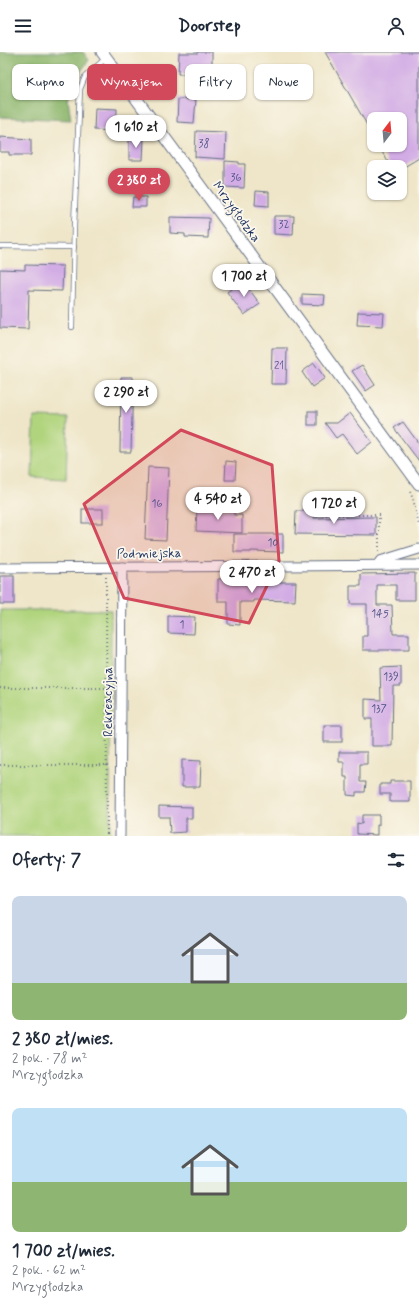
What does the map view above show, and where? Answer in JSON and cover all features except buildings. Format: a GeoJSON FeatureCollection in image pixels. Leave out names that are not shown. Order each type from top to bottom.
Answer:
{"type":"FeatureCollection","features":[{"type":"Feature","properties":{"kind":"street","name":"Mrzygłodzka"},"geometry":{"type":"LineString","coordinates":[[104,55],[419,484]]}},
{"type":"Feature","properties":{"kind":"street","name":"Podmiejska"},"geometry":{"type":"LineString","coordinates":[[369,564],[419,549]]}},
{"type":"Feature","properties":{"kind":"street","name":"Podmiejska"},"geometry":{"type":"LineString","coordinates":[[0,568],[369,564],[419,565]]}},
{"type":"Feature","properties":{"kind":"street","name":"Rekreacyjna"},"geometry":{"type":"LineString","coordinates":[[120,836],[122,567]]}},
{"type":"Feature","properties":{"kind":"lane"},"geometry":{"type":"LineString","coordinates":[[72,327],[80,89],[85,77],[104,55]]}},
{"type":"Feature","properties":{"kind":"lane"},"geometry":{"type":"LineString","coordinates":[[0,246],[74,246]]}},
{"type":"Feature","properties":{"kind":"path"},"geometry":{"type":"LineString","coordinates":[[318,516],[379,515],[379,556]]}},
{"type":"Feature","properties":{"kind":"path"},"geometry":{"type":"LineString","coordinates":[[106,567],[107,836]]}},
{"type":"Feature","properties":{"kind":"path"},"geometry":{"type":"LineString","coordinates":[[0,688],[106,688]]}},
{"type":"Feature","properties":{"kind":"path"},"geometry":{"type":"LineString","coordinates":[[0,766],[107,765]]}},
{"type":"Feature","properties":{"kind":"highlighted area"},"geometry":{"type":"Polygon","coordinates":[[[181,430],[272,465],[279,561],[249,623],[124,598],[84,504],[181,430]]]}},
{"type":"Feature","properties":{"kind":"green space"},"geometry":{"type":"Polygon","coordinates":[[[0,52],[83,52],[89,60],[79,74],[79,64],[12,64],[12,100],[68,100],[71,120],[0,117],[0,52]]]}},
{"type":"Feature","properties":{"kind":"green space"},"geometry":{"type":"Polygon","coordinates":[[[34,417],[68,418],[66,479],[32,477],[34,417]]]}},
{"type":"Feature","properties":{"kind":"green space"},"geometry":{"type":"Polygon","coordinates":[[[0,610],[111,610],[110,836],[0,836],[0,610]]]}}]}
